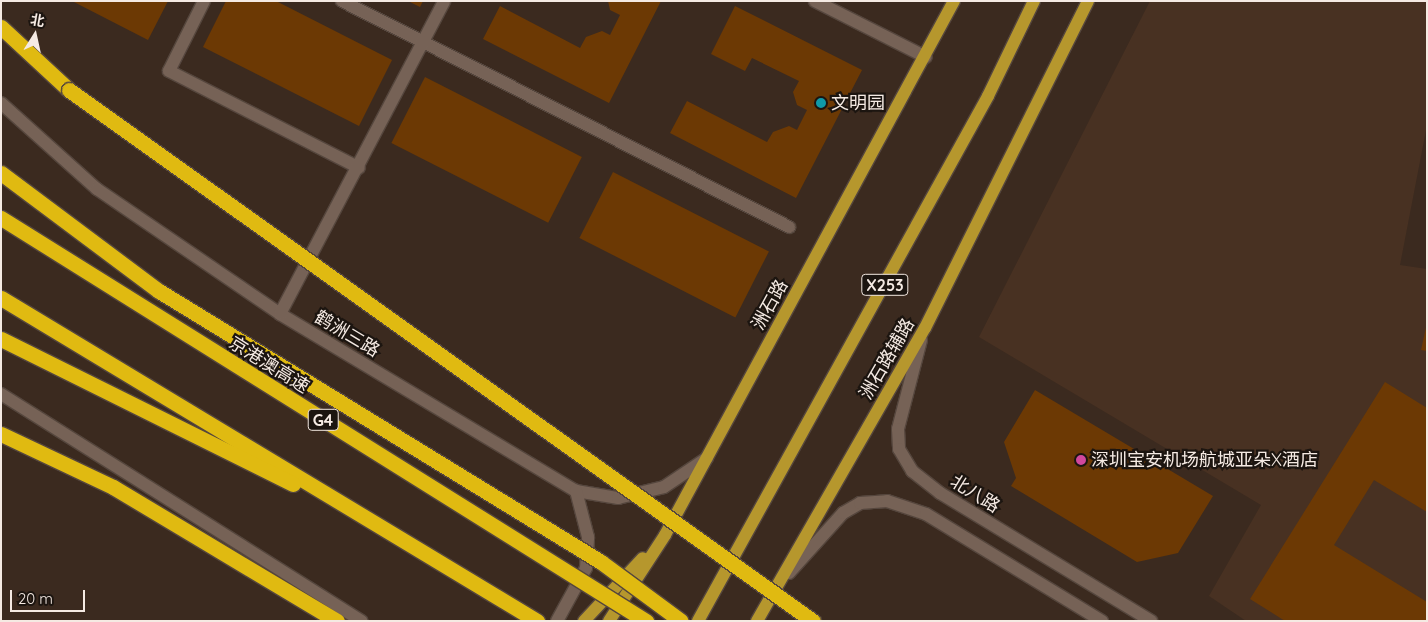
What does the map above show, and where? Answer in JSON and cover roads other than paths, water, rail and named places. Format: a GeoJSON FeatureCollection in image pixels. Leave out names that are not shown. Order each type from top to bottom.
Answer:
{"type":"FeatureCollection","features":[{"type":"Feature","properties":{"kind":"highway"},"geometry":{"type":"LineString","coordinates":[[1,27],[70,90],[813,621]]}},
{"type":"Feature","properties":{"kind":"highway"},"geometry":{"type":"LineString","coordinates":[[1,173],[159,290],[602,562],[681,621]]}},
{"type":"Feature","properties":{"kind":"highway","name":"京港澳高速"},"geometry":{"type":"LineString","coordinates":[[1,218],[646,621]]}},
{"type":"Feature","properties":{"kind":"highway"},"geometry":{"type":"LineString","coordinates":[[1,298],[537,621]]}},
{"type":"Feature","properties":{"kind":"highway"},"geometry":{"type":"LineString","coordinates":[[1,339],[393,534]]}},
{"type":"Feature","properties":{"kind":"highway"},"geometry":{"type":"LineString","coordinates":[[1,434],[113,487],[337,621]]}},
{"type":"Feature","properties":{"kind":"main road","name":"洲石路"},"geometry":{"type":"LineString","coordinates":[[609,621],[665,535],[926,57],[954,1]]}},
{"type":"Feature","properties":{"kind":"main road","name":"X253"},"geometry":{"type":"LineString","coordinates":[[698,621],[983,105],[1034,1]]}},
{"type":"Feature","properties":{"kind":"main road","name":"洲石路辅路"},"geometry":{"type":"LineString","coordinates":[[757,621],[925,328],[1088,1]]}},
{"type":"Feature","properties":{"kind":"main road"},"geometry":{"type":"LineString","coordinates":[[584,621],[665,535]]}},
{"type":"Feature","properties":{"kind":"street"},"geometry":{"type":"LineString","coordinates":[[204,1],[169,71],[359,168]]}},
{"type":"Feature","properties":{"kind":"street"},"geometry":{"type":"LineString","coordinates":[[342,1],[789,227]]}},
{"type":"Feature","properties":{"kind":"street"},"geometry":{"type":"LineString","coordinates":[[280,314],[359,168],[444,1]]}},
{"type":"Feature","properties":{"kind":"street"},"geometry":{"type":"LineString","coordinates":[[815,1],[926,57]]}},
{"type":"Feature","properties":{"kind":"street","name":"鹤洲三路"},"geometry":{"type":"LineString","coordinates":[[1,103],[97,189],[280,314],[576,492],[618,498],[664,487],[707,458]]}},
{"type":"Feature","properties":{"kind":"street","name":"北八路"},"geometry":{"type":"LineString","coordinates":[[925,328],[898,429],[899,449],[912,471],[940,493],[1151,621]]}},
{"type":"Feature","properties":{"kind":"street"},"geometry":{"type":"LineString","coordinates":[[1,394],[362,621]]}},
{"type":"Feature","properties":{"kind":"street"},"geometry":{"type":"LineString","coordinates":[[557,621],[586,568],[588,538],[576,492]]}},
{"type":"Feature","properties":{"kind":"street"},"geometry":{"type":"LineString","coordinates":[[776,588],[843,512],[860,503],[887,501],[926,514],[1102,621]]}},
{"type":"Feature","properties":{"kind":"place","name":"文明园"},"geometry":{"type":"Point","coordinates":[821,103]}},
{"type":"Feature","properties":{"kind":"place","name":"深圳宝安机场航城亚朵X酒店"},"geometry":{"type":"Point","coordinates":[1081,460]}}]}
